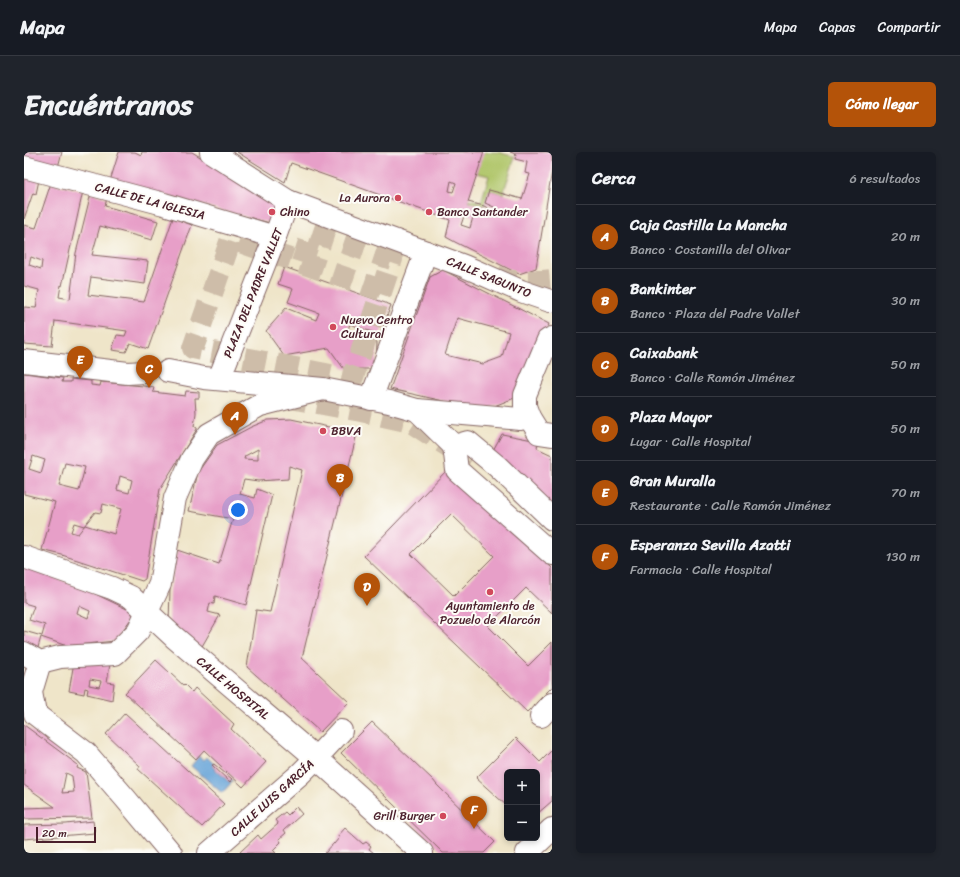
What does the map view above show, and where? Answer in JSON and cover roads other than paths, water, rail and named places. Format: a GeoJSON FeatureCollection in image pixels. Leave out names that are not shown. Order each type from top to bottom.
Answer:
{"type":"FeatureCollection","features":[{"type":"Feature","properties":{"kind":"street"},"geometry":{"type":"LineString","coordinates":[[211,152],[288,201],[426,252],[370,399]]}},
{"type":"Feature","properties":{"kind":"street","name":"CALLE DE LA IGLESIA"},"geometry":{"type":"LineString","coordinates":[[24,167],[164,204],[275,237]]}},
{"type":"Feature","properties":{"kind":"street","name":"PLAZA DEL PADRE VALLET"},"geometry":{"type":"LineString","coordinates":[[219,379],[288,201]]}},
{"type":"Feature","properties":{"kind":"street","name":"CALLE SAGUNTO"},"geometry":{"type":"LineString","coordinates":[[426,252],[464,266],[521,291],[552,298]]}},
{"type":"Feature","properties":{"kind":"street"},"geometry":{"type":"LineString","coordinates":[[552,338],[548,340],[524,395],[525,406],[529,417],[539,433],[552,435]]}},
{"type":"Feature","properties":{"kind":"street"},"geometry":{"type":"LineString","coordinates":[[24,361],[128,373],[144,372]]}},
{"type":"Feature","properties":{"kind":"street"},"geometry":{"type":"LineString","coordinates":[[168,370],[204,378],[323,389],[389,402],[417,410],[520,419],[529,417]]}},
{"type":"Feature","properties":{"kind":"street"},"geometry":{"type":"LineString","coordinates":[[171,853],[86,753],[35,714],[31,692],[32,658],[115,654],[138,631],[160,584],[175,498],[192,459],[209,434],[260,405],[323,389]]}},
{"type":"Feature","properties":{"kind":"street"},"geometry":{"type":"LineString","coordinates":[[417,410],[454,446],[457,470],[552,554]]}},
{"type":"Feature","properties":{"kind":"street"},"geometry":{"type":"LineString","coordinates":[[454,446],[468,442],[552,519]]}},
{"type":"Feature","properties":{"kind":"street"},"geometry":{"type":"LineString","coordinates":[[471,461],[552,536]]}},
{"type":"Feature","properties":{"kind":"street","name":"CALLE HOSPITAL"},"geometry":{"type":"LineString","coordinates":[[24,557],[112,588],[131,597],[180,642],[316,758],[422,853]]}},
{"type":"Feature","properties":{"kind":"street","name":"CALLE LUIS GARCÍA"},"geometry":{"type":"LineString","coordinates":[[209,853],[300,774],[341,731]]}},
{"type":"Feature","properties":{"kind":"street"},"geometry":{"type":"LineString","coordinates":[[527,853],[552,829]]}},
{"type":"Feature","properties":{"kind":"water"},"geometry":{"type":"Polygon","coordinates":[[[199,756],[204,760],[207,757],[214,764],[212,766],[229,782],[232,780],[233,781],[222,793],[191,766],[199,756]]]}},
{"type":"Feature","properties":{"kind":"tunnel"},"geometry":{"type":"LineString","coordinates":[[302,263],[312,232],[392,259],[353,377],[346,378],[193,348],[231,239],[381,290]]}},
{"type":"Feature","properties":{"kind":"tunnel"},"geometry":{"type":"LineString","coordinates":[[496,276],[507,281],[552,280]]}},
{"type":"Feature","properties":{"kind":"tunnel"},"geometry":{"type":"LineString","coordinates":[[285,397],[411,422],[471,461]]}},
{"type":"Feature","properties":{"kind":"place","name":"La Aurora"},"geometry":{"type":"Point","coordinates":[398,198]}},
{"type":"Feature","properties":{"kind":"place","name":"Chino"},"geometry":{"type":"Point","coordinates":[272,212]}},
{"type":"Feature","properties":{"kind":"place","name":"Banco Santander"},"geometry":{"type":"Point","coordinates":[429,212]}},
{"type":"Feature","properties":{"kind":"place","name":"Nuevo Centro Cultural"},"geometry":{"type":"Point","coordinates":[333,327]}},
{"type":"Feature","properties":{"kind":"place","name":"Gran Muralla"},"geometry":{"type":"Point","coordinates":[80,379]}},
{"type":"Feature","properties":{"kind":"place","name":"Caixabank"},"geometry":{"type":"Point","coordinates":[149,388]}},
{"type":"Feature","properties":{"kind":"place","name":"BBVA"},"geometry":{"type":"Point","coordinates":[323,431]}},
{"type":"Feature","properties":{"kind":"place","name":"Caja Castilla La Mancha"},"geometry":{"type":"Point","coordinates":[235,435]}},
{"type":"Feature","properties":{"kind":"place","name":"Bankinter"},"geometry":{"type":"Point","coordinates":[340,497]}},
{"type":"Feature","properties":{"kind":"place","name":"Ayuntamiento de Pozuelo de Alarcón"},"geometry":{"type":"Point","coordinates":[490,592]}},
{"type":"Feature","properties":{"kind":"place","name":"Plaza Mayor"},"geometry":{"type":"Point","coordinates":[367,606]}},
{"type":"Feature","properties":{"kind":"place","name":"Grill Burger"},"geometry":{"type":"Point","coordinates":[443,816]}},
{"type":"Feature","properties":{"kind":"place","name":"Esperanza Sevilla Azatti"},"geometry":{"type":"Point","coordinates":[474,829]}}]}
